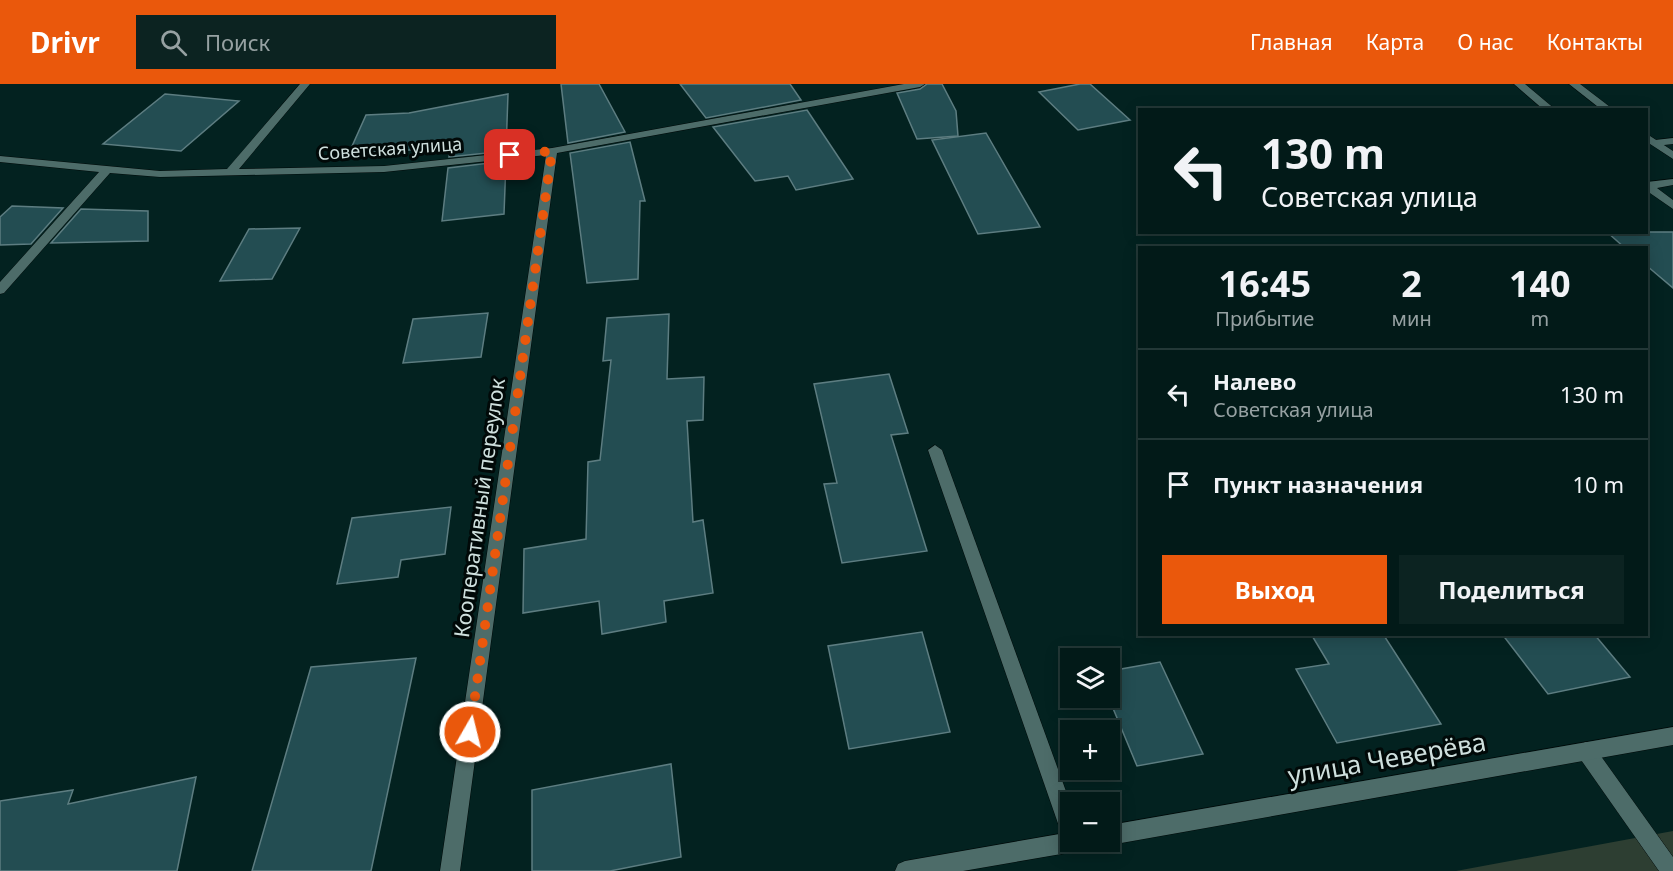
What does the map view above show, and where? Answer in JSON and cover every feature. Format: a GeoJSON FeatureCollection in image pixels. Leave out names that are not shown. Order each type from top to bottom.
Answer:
{"type":"FeatureCollection","features":[{"type":"Feature","properties":{"kind":"street"},"geometry":{"type":"LineString","coordinates":[[230,173],[305,84]]}},
{"type":"Feature","properties":{"kind":"street","name":"Советская улица"},"geometry":{"type":"LineString","coordinates":[[0,159],[160,174],[384,169],[552,151],[920,84]]}},
{"type":"Feature","properties":{"kind":"street"},"geometry":{"type":"LineString","coordinates":[[1519,84],[1549,108]]}},
{"type":"Feature","properties":{"kind":"street"},"geometry":{"type":"LineString","coordinates":[[1574,84],[1606,108]]}},
{"type":"Feature","properties":{"kind":"street"},"geometry":{"type":"LineString","coordinates":[[1651,140],[1673,141]]}},
{"type":"Feature","properties":{"kind":"street"},"geometry":{"type":"LineString","coordinates":[[1651,140],[1673,156]]}},
{"type":"Feature","properties":{"kind":"street","name":"Кооперативный переулок"},"geometry":{"type":"LineString","coordinates":[[450,871],[552,151]]}},
{"type":"Feature","properties":{"kind":"street"},"geometry":{"type":"LineString","coordinates":[[0,290],[106,170]]}},
{"type":"Feature","properties":{"kind":"street"},"geometry":{"type":"LineString","coordinates":[[1648,185],[1673,182]]}},
{"type":"Feature","properties":{"kind":"street"},"geometry":{"type":"LineString","coordinates":[[1648,186],[1673,206]]}},
{"type":"Feature","properties":{"kind":"street"},"geometry":{"type":"LineString","coordinates":[[935,450],[1060,801]]}},
{"type":"Feature","properties":{"kind":"street","name":"улица Чеверёва"},"geometry":{"type":"LineString","coordinates":[[1120,833],[1673,736]]}},
{"type":"Feature","properties":{"kind":"street"},"geometry":{"type":"LineString","coordinates":[[1586,752],[1671,871]]}},
{"type":"Feature","properties":{"kind":"street"},"geometry":{"type":"LineString","coordinates":[[905,871],[1060,844]]}},
{"type":"Feature","properties":{"kind":"green space"},"geometry":{"type":"Polygon","coordinates":[[[1673,831],[1673,871],[1456,871],[1673,831]]]}},
{"type":"Feature","properties":{"kind":"building"},"geometry":{"type":"Polygon","coordinates":[[[561,84],[599,84],[625,132],[568,143],[561,84]]]}},
{"type":"Feature","properties":{"kind":"building"},"geometry":{"type":"Polygon","coordinates":[[[680,84],[790,84],[801,100],[706,118],[680,84]]]}},
{"type":"Feature","properties":{"kind":"building"},"geometry":{"type":"Polygon","coordinates":[[[927,84],[942,84],[956,111],[958,136],[917,139],[897,93],[920,89],[927,84]]]}},
{"type":"Feature","properties":{"kind":"building"},"geometry":{"type":"Polygon","coordinates":[[[1090,84],[1130,120],[1078,130],[1039,92],[1090,84]]]}},
{"type":"Feature","properties":{"kind":"building"},"geometry":{"type":"Polygon","coordinates":[[[165,94],[239,101],[181,151],[103,144],[165,94]]]}},
{"type":"Feature","properties":{"kind":"building"},"geometry":{"type":"Polygon","coordinates":[[[508,94],[506,151],[449,157],[450,148],[349,153],[366,115],[409,113],[508,94]]]}},
{"type":"Feature","properties":{"kind":"building"},"geometry":{"type":"Polygon","coordinates":[[[807,110],[853,179],[796,190],[788,176],[755,181],[713,127],[807,110]]]}},
{"type":"Feature","properties":{"kind":"building"},"geometry":{"type":"Polygon","coordinates":[[[986,133],[1040,227],[978,234],[932,140],[986,133]]]}},
{"type":"Feature","properties":{"kind":"building"},"geometry":{"type":"Polygon","coordinates":[[[630,142],[645,201],[640,201],[638,279],[587,283],[570,153],[630,142]]]}},
{"type":"Feature","properties":{"kind":"building"},"geometry":{"type":"Polygon","coordinates":[[[506,161],[504,214],[442,221],[448,168],[506,161]]]}},
{"type":"Feature","properties":{"kind":"building"},"geometry":{"type":"Polygon","coordinates":[[[12,206],[63,208],[31,244],[0,245],[0,217],[12,206]]]}},
{"type":"Feature","properties":{"kind":"building"},"geometry":{"type":"Polygon","coordinates":[[[81,209],[148,211],[148,241],[51,243],[81,209]]]}},
{"type":"Feature","properties":{"kind":"building"},"geometry":{"type":"Polygon","coordinates":[[[300,228],[272,279],[220,281],[249,229],[300,228]]]}},
{"type":"Feature","properties":{"kind":"building"},"geometry":{"type":"Polygon","coordinates":[[[1673,232],[1673,288],[1648,267],[1648,246],[1623,246],[1609,234],[1673,232]]]}},
{"type":"Feature","properties":{"kind":"building"},"geometry":{"type":"Polygon","coordinates":[[[488,313],[481,357],[403,363],[413,319],[488,313]]]}},
{"type":"Feature","properties":{"kind":"building"},"geometry":{"type":"Polygon","coordinates":[[[669,314],[667,379],[704,377],[703,420],[687,421],[693,522],[703,520],[713,593],[664,601],[666,622],[602,634],[599,601],[523,613],[524,549],[586,539],[588,462],[600,460],[611,360],[603,361],[607,318],[669,314]]]}},
{"type":"Feature","properties":{"kind":"building"},"geometry":{"type":"Polygon","coordinates":[[[889,374],[908,433],[891,435],[927,551],[842,563],[824,484],[837,483],[814,384],[889,374]]]}},
{"type":"Feature","properties":{"kind":"building"},"geometry":{"type":"Polygon","coordinates":[[[451,507],[445,554],[401,560],[398,577],[337,584],[352,518],[451,507]]]}},
{"type":"Feature","properties":{"kind":"building"},"geometry":{"type":"Polygon","coordinates":[[[922,632],[950,732],[849,749],[828,646],[922,632]]]}},
{"type":"Feature","properties":{"kind":"building"},"geometry":{"type":"Polygon","coordinates":[[[1312,636],[1384,636],[1441,724],[1337,743],[1296,669],[1329,664],[1312,636]]]}},
{"type":"Feature","properties":{"kind":"building"},"geometry":{"type":"Polygon","coordinates":[[[1504,636],[1596,636],[1630,677],[1548,694],[1504,636]]]}},
{"type":"Feature","properties":{"kind":"building"},"geometry":{"type":"Polygon","coordinates":[[[416,658],[371,871],[252,871],[311,667],[416,658]]]}},
{"type":"Feature","properties":{"kind":"building"},"geometry":{"type":"Polygon","coordinates":[[[1160,662],[1203,754],[1137,766],[1120,720],[1118,720],[1113,708],[1120,708],[1120,669],[1160,662]]]}},
{"type":"Feature","properties":{"kind":"building"},"geometry":{"type":"Polygon","coordinates":[[[671,764],[681,857],[610,871],[532,871],[532,790],[671,764]]]}},
{"type":"Feature","properties":{"kind":"building"},"geometry":{"type":"Polygon","coordinates":[[[196,777],[177,871],[0,871],[0,801],[73,790],[68,804],[196,777]]]}},
{"type":"Feature","properties":{"kind":"route"},"geometry":{"type":"LineString","coordinates":[[470,732],[552,151],[510,155]]}}]}
